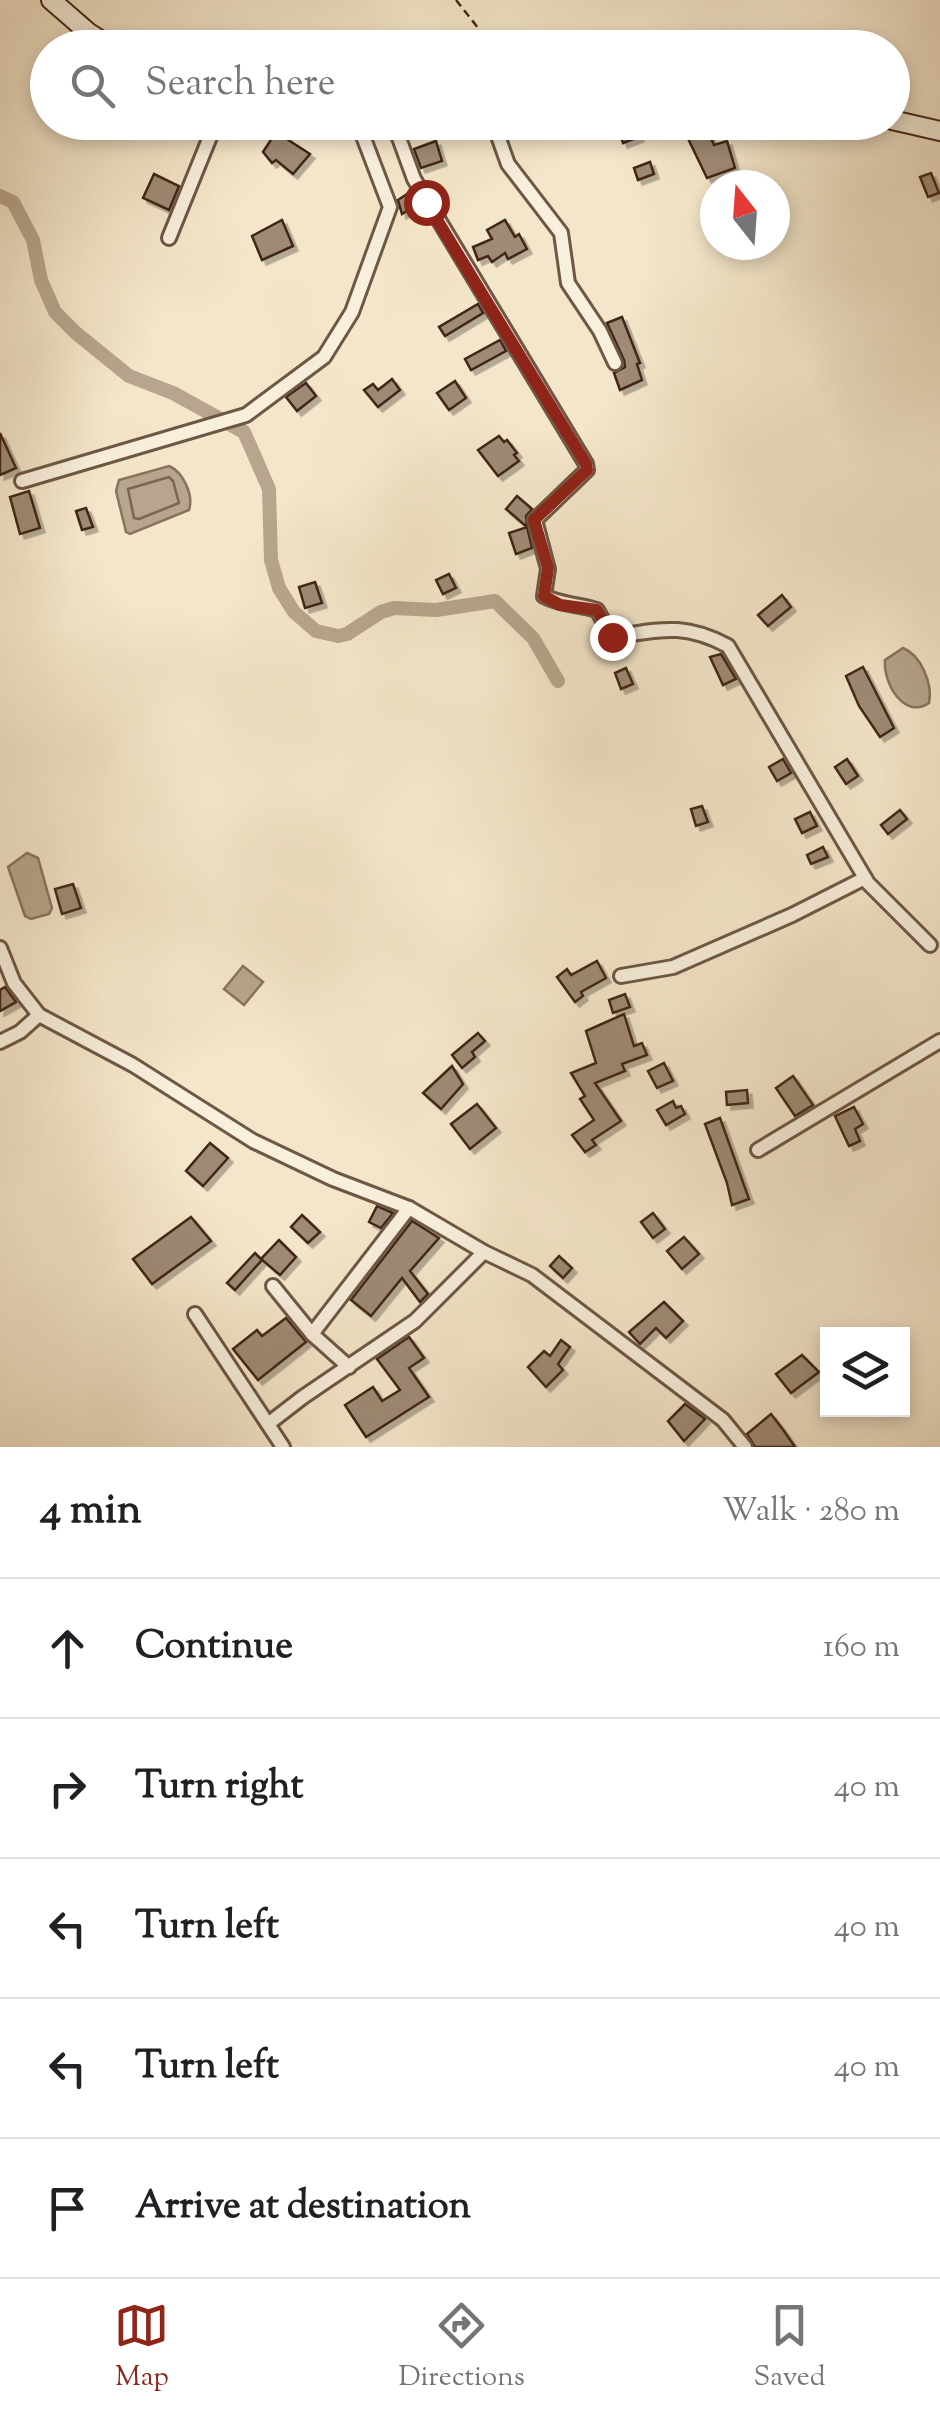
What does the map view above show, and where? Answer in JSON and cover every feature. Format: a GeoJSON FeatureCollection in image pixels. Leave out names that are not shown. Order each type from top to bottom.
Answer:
{"type":"FeatureCollection","features":[{"type":"Feature","properties":{"kind":"main road"},"geometry":{"type":"LineString","coordinates":[[51,0],[87,30]]}},
{"type":"Feature","properties":{"kind":"main road"},"geometry":{"type":"LineString","coordinates":[[910,124],[940,131]]}},
{"type":"Feature","properties":{"kind":"street"},"geometry":{"type":"LineString","coordinates":[[169,238],[209,140]]}},
{"type":"Feature","properties":{"kind":"street"},"geometry":{"type":"LineString","coordinates":[[22,481],[246,415],[324,358],[352,312],[390,206],[364,140]]}},
{"type":"Feature","properties":{"kind":"street"},"geometry":{"type":"LineString","coordinates":[[400,140],[414,179],[586,464],[587,470],[534,520],[548,568],[544,596],[560,605],[597,610],[612,637],[672,628],[702,632],[728,646],[865,878],[885,902],[937,945]]}},
{"type":"Feature","properties":{"kind":"street"},"geometry":{"type":"LineString","coordinates":[[499,140],[508,164],[561,233],[568,283],[616,363]]}},
{"type":"Feature","properties":{"kind":"street"},"geometry":{"type":"LineString","coordinates":[[620,976],[673,967],[865,878]]}},
{"type":"Feature","properties":{"kind":"street"},"geometry":{"type":"LineString","coordinates":[[0,948],[14,983],[39,1014],[133,1065],[253,1141],[333,1179],[409,1208],[532,1275],[723,1420],[745,1447]]}},
{"type":"Feature","properties":{"kind":"street"},"geometry":{"type":"LineString","coordinates":[[0,1042],[20,1032],[39,1014]]}},
{"type":"Feature","properties":{"kind":"street"},"geometry":{"type":"LineString","coordinates":[[758,1150],[940,1041]]}},
{"type":"Feature","properties":{"kind":"street"},"geometry":{"type":"LineString","coordinates":[[312,1334],[409,1208]]}},
{"type":"Feature","properties":{"kind":"street"},"geometry":{"type":"LineString","coordinates":[[268,1424],[425,1313],[484,1252]]}},
{"type":"Feature","properties":{"kind":"street"},"geometry":{"type":"LineString","coordinates":[[273,1286],[312,1334],[349,1367]]}},
{"type":"Feature","properties":{"kind":"street"},"geometry":{"type":"LineString","coordinates":[[195,1314],[282,1447]]}},
{"type":"Feature","properties":{"kind":"path"},"geometry":{"type":"LineString","coordinates":[[456,0],[480,30]]}},
{"type":"Feature","properties":{"kind":"water"},"geometry":{"type":"Polygon","coordinates":[[[169,466],[186,485],[189,510],[130,534],[126,532],[116,491],[119,480],[169,466]]]}},
{"type":"Feature","properties":{"kind":"water"},"geometry":{"type":"Polygon","coordinates":[[[903,648],[920,663],[927,679],[929,703],[920,707],[911,707],[897,696],[885,669],[885,660],[903,648]]]}},
{"type":"Feature","properties":{"kind":"water"},"geometry":{"type":"Polygon","coordinates":[[[27,853],[38,858],[52,908],[49,914],[31,919],[25,916],[8,867],[27,853]]]}},
{"type":"Feature","properties":{"kind":"water"},"geometry":{"type":"Polygon","coordinates":[[[243,966],[263,982],[244,1005],[224,989],[243,966]]]}},
{"type":"Feature","properties":{"kind":"building"},"geometry":{"type":"Polygon","coordinates":[[[271,140],[288,140],[310,154],[293,174],[276,160],[272,163],[263,152],[271,140]]]}},
{"type":"Feature","properties":{"kind":"building"},"geometry":{"type":"Polygon","coordinates":[[[689,140],[712,140],[714,145],[727,141],[735,168],[703,170],[689,140]]]}},
{"type":"Feature","properties":{"kind":"building"},"geometry":{"type":"Polygon","coordinates":[[[436,141],[442,161],[421,168],[414,149],[436,141]]]}},
{"type":"Feature","properties":{"kind":"building"},"geometry":{"type":"Polygon","coordinates":[[[650,162],[654,174],[638,180],[634,168],[650,162]]]}},
{"type":"Feature","properties":{"kind":"building"},"geometry":{"type":"Polygon","coordinates":[[[931,173],[939,193],[928,197],[920,177],[931,173]]]}},
{"type":"Feature","properties":{"kind":"building"},"geometry":{"type":"Polygon","coordinates":[[[154,174],[179,186],[169,210],[143,198],[154,174]]]}},
{"type":"Feature","properties":{"kind":"building"},"geometry":{"type":"Polygon","coordinates":[[[410,192],[417,204],[402,214],[398,200],[410,192]]]}},
{"type":"Feature","properties":{"kind":"building"},"geometry":{"type":"Polygon","coordinates":[[[282,220],[293,246],[262,260],[252,236],[282,220]]]}},
{"type":"Feature","properties":{"kind":"building"},"geometry":{"type":"Polygon","coordinates":[[[505,220],[527,249],[508,259],[505,253],[492,262],[488,256],[478,260],[473,247],[492,239],[487,230],[505,220]]]}},
{"type":"Feature","properties":{"kind":"building"},"geometry":{"type":"Polygon","coordinates":[[[478,304],[483,313],[445,336],[439,327],[478,304]]]}},
{"type":"Feature","properties":{"kind":"building"},"geometry":{"type":"Polygon","coordinates":[[[622,317],[640,363],[637,364],[642,380],[620,390],[614,373],[625,367],[624,360],[607,323],[622,317]]]}},
{"type":"Feature","properties":{"kind":"building"},"geometry":{"type":"Polygon","coordinates":[[[500,340],[506,351],[471,370],[465,359],[500,340]]]}},
{"type":"Feature","properties":{"kind":"building"},"geometry":{"type":"Polygon","coordinates":[[[392,379],[400,390],[378,407],[364,390],[373,384],[378,390],[392,379]]]}},
{"type":"Feature","properties":{"kind":"building"},"geometry":{"type":"Polygon","coordinates":[[[455,381],[466,398],[449,410],[437,393],[455,381]]]}},
{"type":"Feature","properties":{"kind":"building"},"geometry":{"type":"Polygon","coordinates":[[[306,383],[316,396],[297,411],[286,397],[306,383]]]}},
{"type":"Feature","properties":{"kind":"building"},"geometry":{"type":"Polygon","coordinates":[[[0,433],[16,468],[0,475],[0,433]]]}},
{"type":"Feature","properties":{"kind":"building"},"geometry":{"type":"Polygon","coordinates":[[[499,436],[504,442],[507,440],[519,461],[498,476],[478,450],[499,436]]]}},
{"type":"Feature","properties":{"kind":"building"},"geometry":{"type":"Polygon","coordinates":[[[29,491],[40,528],[20,534],[10,497],[29,491]]]}},
{"type":"Feature","properties":{"kind":"building"},"geometry":{"type":"Polygon","coordinates":[[[517,496],[532,509],[526,516],[527,527],[506,509],[517,496]]]}},
{"type":"Feature","properties":{"kind":"building"},"geometry":{"type":"Polygon","coordinates":[[[86,508],[93,527],[82,530],[76,511],[86,508]]]}},
{"type":"Feature","properties":{"kind":"building"},"geometry":{"type":"Polygon","coordinates":[[[527,527],[532,548],[516,554],[509,533],[527,527]]]}},
{"type":"Feature","properties":{"kind":"building"},"geometry":{"type":"Polygon","coordinates":[[[449,574],[456,588],[443,594],[436,580],[449,574]]]}},
{"type":"Feature","properties":{"kind":"building"},"geometry":{"type":"Polygon","coordinates":[[[315,582],[322,603],[305,608],[299,587],[315,582]]]}},
{"type":"Feature","properties":{"kind":"building"},"geometry":{"type":"Polygon","coordinates":[[[782,595],[791,607],[768,626],[758,615],[782,595]]]}},
{"type":"Feature","properties":{"kind":"building"},"geometry":{"type":"Polygon","coordinates":[[[721,654],[736,679],[723,685],[710,657],[721,654]]]}},
{"type":"Feature","properties":{"kind":"building"},"geometry":{"type":"Polygon","coordinates":[[[863,667],[894,728],[880,737],[859,706],[846,676],[863,667]]]}},
{"type":"Feature","properties":{"kind":"building"},"geometry":{"type":"Polygon","coordinates":[[[626,668],[633,684],[621,689],[615,673],[626,668]]]}},
{"type":"Feature","properties":{"kind":"building"},"geometry":{"type":"Polygon","coordinates":[[[783,759],[791,773],[777,781],[769,767],[783,759]]]}},
{"type":"Feature","properties":{"kind":"building"},"geometry":{"type":"Polygon","coordinates":[[[847,759],[858,776],[846,784],[835,767],[847,759]]]}},
{"type":"Feature","properties":{"kind":"building"},"geometry":{"type":"Polygon","coordinates":[[[702,806],[708,822],[696,826],[691,809],[702,806]]]}},
{"type":"Feature","properties":{"kind":"building"},"geometry":{"type":"Polygon","coordinates":[[[900,810],[907,819],[888,834],[881,825],[900,810]]]}},
{"type":"Feature","properties":{"kind":"building"},"geometry":{"type":"Polygon","coordinates":[[[810,812],[817,826],[802,833],[795,819],[810,812]]]}},
{"type":"Feature","properties":{"kind":"building"},"geometry":{"type":"Polygon","coordinates":[[[823,847],[828,857],[811,864],[807,855],[823,847]]]}},
{"type":"Feature","properties":{"kind":"building"},"geometry":{"type":"Polygon","coordinates":[[[73,884],[81,908],[62,914],[55,889],[73,884]]]}},
{"type":"Feature","properties":{"kind":"building"},"geometry":{"type":"Polygon","coordinates":[[[597,961],[606,978],[581,992],[583,996],[575,1002],[557,977],[567,969],[571,975],[597,961]]]}},
{"type":"Feature","properties":{"kind":"building"},"geometry":{"type":"Polygon","coordinates":[[[5,987],[16,1002],[0,1011],[0,990],[5,987]]]}},
{"type":"Feature","properties":{"kind":"building"},"geometry":{"type":"Polygon","coordinates":[[[625,994],[630,1007],[613,1013],[609,1000],[625,994]]]}},
{"type":"Feature","properties":{"kind":"building"},"geometry":{"type":"Polygon","coordinates":[[[624,1014],[634,1046],[642,1043],[647,1055],[622,1064],[625,1071],[595,1083],[621,1121],[592,1140],[596,1145],[585,1152],[572,1135],[594,1120],[580,1099],[585,1096],[571,1073],[596,1063],[586,1031],[624,1014]]]}},
{"type":"Feature","properties":{"kind":"building"},"geometry":{"type":"Polygon","coordinates":[[[478,1033],[485,1041],[462,1068],[452,1055],[478,1033]]]}},
{"type":"Feature","properties":{"kind":"building"},"geometry":{"type":"Polygon","coordinates":[[[664,1063],[673,1081],[657,1088],[648,1071],[664,1063]]]}},
{"type":"Feature","properties":{"kind":"building"},"geometry":{"type":"Polygon","coordinates":[[[452,1066],[463,1084],[441,1109],[423,1093],[452,1066]]]}},
{"type":"Feature","properties":{"kind":"building"},"geometry":{"type":"Polygon","coordinates":[[[793,1076],[813,1105],[795,1116],[776,1088],[793,1076]]]}},
{"type":"Feature","properties":{"kind":"building"},"geometry":{"type":"Polygon","coordinates":[[[747,1090],[748,1103],[727,1105],[726,1092],[747,1090]]]}},
{"type":"Feature","properties":{"kind":"building"},"geometry":{"type":"Polygon","coordinates":[[[673,1101],[685,1114],[666,1125],[657,1110],[673,1101]]]}},
{"type":"Feature","properties":{"kind":"building"},"geometry":{"type":"Polygon","coordinates":[[[477,1104],[496,1128],[470,1149],[451,1124],[477,1104]]]}},
{"type":"Feature","properties":{"kind":"building"},"geometry":{"type":"Polygon","coordinates":[[[854,1107],[863,1124],[855,1129],[860,1141],[849,1146],[835,1116],[854,1107]]]}},
{"type":"Feature","properties":{"kind":"building"},"geometry":{"type":"Polygon","coordinates":[[[720,1118],[749,1199],[732,1205],[705,1124],[720,1118]]]}},
{"type":"Feature","properties":{"kind":"building"},"geometry":{"type":"Polygon","coordinates":[[[210,1143],[228,1158],[203,1186],[186,1171],[210,1143]]]}},
{"type":"Feature","properties":{"kind":"building"},"geometry":{"type":"Polygon","coordinates":[[[377,1206],[393,1213],[381,1228],[369,1222],[377,1206]]]}},
{"type":"Feature","properties":{"kind":"building"},"geometry":{"type":"Polygon","coordinates":[[[653,1213],[665,1229],[653,1238],[641,1222],[653,1213]]]}},
{"type":"Feature","properties":{"kind":"building"},"geometry":{"type":"Polygon","coordinates":[[[302,1215],[320,1232],[308,1243],[291,1227],[302,1215]]]}},
{"type":"Feature","properties":{"kind":"building"},"geometry":{"type":"Polygon","coordinates":[[[191,1217],[211,1241],[152,1284],[133,1259],[191,1217]]]}},
{"type":"Feature","properties":{"kind":"building"},"geometry":{"type":"Polygon","coordinates":[[[412,1221],[439,1238],[410,1271],[428,1294],[420,1302],[402,1278],[371,1316],[351,1300],[412,1221]]]}},
{"type":"Feature","properties":{"kind":"building"},"geometry":{"type":"Polygon","coordinates":[[[684,1237],[699,1254],[682,1269],[667,1251],[684,1237]]]}},
{"type":"Feature","properties":{"kind":"building"},"geometry":{"type":"Polygon","coordinates":[[[279,1240],[296,1257],[280,1275],[261,1259],[279,1240]]]}},
{"type":"Feature","properties":{"kind":"building"},"geometry":{"type":"Polygon","coordinates":[[[255,1253],[262,1260],[235,1290],[227,1283],[255,1253]]]}},
{"type":"Feature","properties":{"kind":"building"},"geometry":{"type":"Polygon","coordinates":[[[559,1256],[572,1268],[563,1278],[550,1266],[559,1256]]]}},
{"type":"Feature","properties":{"kind":"building"},"geometry":{"type":"Polygon","coordinates":[[[664,1302],[683,1321],[666,1338],[656,1328],[640,1344],[629,1332],[664,1302]]]}},
{"type":"Feature","properties":{"kind":"building"},"geometry":{"type":"Polygon","coordinates":[[[286,1318],[306,1342],[258,1380],[233,1349],[257,1330],[262,1336],[286,1318]]]}},
{"type":"Feature","properties":{"kind":"building"},"geometry":{"type":"Polygon","coordinates":[[[409,1337],[424,1358],[409,1368],[429,1397],[366,1437],[345,1405],[373,1387],[382,1401],[400,1390],[377,1359],[409,1337]]]}},
{"type":"Feature","properties":{"kind":"building"},"geometry":{"type":"Polygon","coordinates":[[[561,1340],[570,1347],[558,1364],[563,1370],[546,1387],[528,1367],[544,1351],[550,1356],[561,1340]]]}},
{"type":"Feature","properties":{"kind":"building"},"geometry":{"type":"Polygon","coordinates":[[[802,1355],[819,1372],[791,1393],[776,1374],[802,1355]]]}},
{"type":"Feature","properties":{"kind":"building"},"geometry":{"type":"Polygon","coordinates":[[[685,1404],[705,1419],[684,1441],[668,1421],[685,1404]]]}},
{"type":"Feature","properties":{"kind":"building"},"geometry":{"type":"Polygon","coordinates":[[[771,1414],[795,1447],[755,1447],[747,1434],[771,1414]]]}},
{"type":"Feature","properties":{"kind":"waterway"},"geometry":{"type":"LineString","coordinates":[[0,196],[13,202],[33,240],[41,280],[55,312],[76,333],[129,376],[173,393],[244,432],[269,489],[271,560],[279,588],[294,612],[316,631],[338,636],[394,608],[436,610],[495,601],[533,638],[558,681]]}},
{"type":"Feature","properties":{"kind":"route"},"geometry":{"type":"LineString","coordinates":[[426,202],[586,464],[587,470],[534,520],[548,568],[544,596],[560,605],[597,610],[612,637]]}}]}
